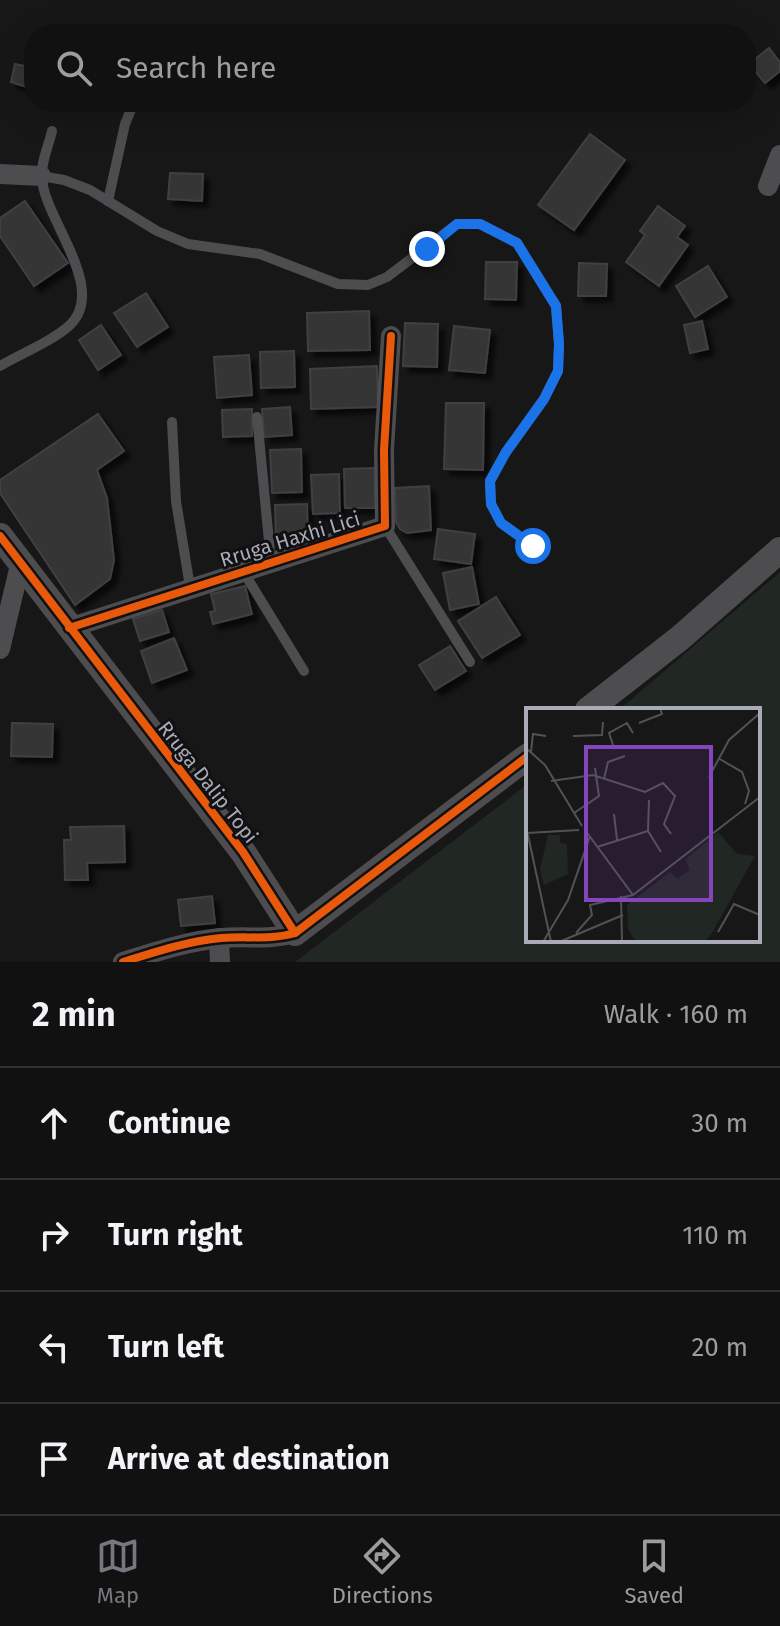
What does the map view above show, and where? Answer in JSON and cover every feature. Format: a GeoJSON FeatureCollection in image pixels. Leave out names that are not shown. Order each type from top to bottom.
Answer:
{"type":"FeatureCollection","features":[{"type":"Feature","properties":{"kind":"street"},"geometry":{"type":"LineString","coordinates":[[768,186],[780,155]]}},
{"type":"Feature","properties":{"kind":"street"},"geometry":{"type":"LineString","coordinates":[[0,174],[41,176]]}},
{"type":"Feature","properties":{"kind":"street","name":"Rruga Haxhi Lici"},"geometry":{"type":"LineString","coordinates":[[69,628],[385,526],[384,450],[391,336]]}},
{"type":"Feature","properties":{"kind":"street","name":"Rruga Dalip Topi"},"geometry":{"type":"LineString","coordinates":[[0,536],[243,852],[295,933]]}},
{"type":"Feature","properties":{"kind":"street"},"geometry":{"type":"LineString","coordinates":[[591,708],[680,638],[780,550]]}},
{"type":"Feature","properties":{"kind":"street"},"geometry":{"type":"LineString","coordinates":[[0,649],[21,561]]}},
{"type":"Feature","properties":{"kind":"street"},"geometry":{"type":"LineString","coordinates":[[123,962],[219,938],[279,938],[295,933],[526,758]]}},
{"type":"Feature","properties":{"kind":"street"},"geometry":{"type":"LineString","coordinates":[[219,938],[220,962]]}},
{"type":"Feature","properties":{"kind":"lane"},"geometry":{"type":"LineString","coordinates":[[108,201],[130,112]]}},
{"type":"Feature","properties":{"kind":"lane"},"geometry":{"type":"LineString","coordinates":[[0,366],[63,330],[79,311],[81,283],[77,266],[55,219],[41,176],[52,131]]}},
{"type":"Feature","properties":{"kind":"lane"},"geometry":{"type":"LineString","coordinates":[[41,176],[64,180],[108,201],[157,231],[188,244],[260,254],[338,284],[368,285],[387,277],[457,224],[480,224],[517,243],[556,306],[558,371],[544,399],[506,452],[490,481],[491,504],[501,523],[533,546]]}},
{"type":"Feature","properties":{"kind":"lane"},"geometry":{"type":"LineString","coordinates":[[257,417],[271,562]]}},
{"type":"Feature","properties":{"kind":"lane"},"geometry":{"type":"LineString","coordinates":[[172,422],[176,501],[190,587]]}},
{"type":"Feature","properties":{"kind":"lane","name":"Rruga Haxhi Lici"},"geometry":{"type":"LineString","coordinates":[[385,526],[470,662]]}},
{"type":"Feature","properties":{"kind":"lane"},"geometry":{"type":"LineString","coordinates":[[243,571],[304,671]]}},
{"type":"Feature","properties":{"kind":"shaded area"},"geometry":{"type":"Polygon","coordinates":[[[780,572],[780,962],[295,962],[525,786],[526,942],[760,942],[760,708],[621,708],[780,572]]]}},
{"type":"Feature","properties":{"kind":"building"},"geometry":{"type":"Polygon","coordinates":[[[769,48],[780,62],[780,71],[765,83],[756,72],[756,58],[769,48]]]}},
{"type":"Feature","properties":{"kind":"building"},"geometry":{"type":"Polygon","coordinates":[[[15,64],[24,66],[24,86],[11,82],[15,64]]]}},
{"type":"Feature","properties":{"kind":"building"},"geometry":{"type":"Polygon","coordinates":[[[590,134],[625,160],[574,230],[538,205],[590,134]]]}},
{"type":"Feature","properties":{"kind":"building"},"geometry":{"type":"Polygon","coordinates":[[[170,173],[203,174],[202,201],[168,199],[170,173]]]}},
{"type":"Feature","properties":{"kind":"building"},"geometry":{"type":"Polygon","coordinates":[[[25,201],[68,263],[34,286],[0,236],[0,218],[25,201]]]}},
{"type":"Feature","properties":{"kind":"building"},"geometry":{"type":"Polygon","coordinates":[[[658,206],[685,226],[677,237],[688,245],[659,286],[626,262],[645,235],[640,231],[658,206]]]}},
{"type":"Feature","properties":{"kind":"building"},"geometry":{"type":"Polygon","coordinates":[[[486,262],[517,262],[516,300],[485,299],[486,262]]]}},
{"type":"Feature","properties":{"kind":"building"},"geometry":{"type":"Polygon","coordinates":[[[579,263],[607,264],[606,296],[578,296],[579,263]]]}},
{"type":"Feature","properties":{"kind":"building"},"geometry":{"type":"Polygon","coordinates":[[[708,266],[727,297],[695,317],[676,286],[708,266]]]}},
{"type":"Feature","properties":{"kind":"building"},"geometry":{"type":"Polygon","coordinates":[[[146,293],[168,327],[137,347],[114,313],[146,293]]]}},
{"type":"Feature","properties":{"kind":"building"},"geometry":{"type":"Polygon","coordinates":[[[369,311],[370,350],[308,351],[307,313],[369,311]]]}},
{"type":"Feature","properties":{"kind":"building"},"geometry":{"type":"Polygon","coordinates":[[[702,321],[708,349],[690,353],[684,325],[702,321]]]}},
{"type":"Feature","properties":{"kind":"building"},"geometry":{"type":"Polygon","coordinates":[[[405,323],[438,324],[437,367],[403,366],[405,323]]]}},
{"type":"Feature","properties":{"kind":"building"},"geometry":{"type":"Polygon","coordinates":[[[101,325],[121,355],[98,370],[79,340],[101,325]]]}},
{"type":"Feature","properties":{"kind":"building"},"geometry":{"type":"Polygon","coordinates":[[[454,326],[490,330],[485,373],[449,370],[454,326]]]}},
{"type":"Feature","properties":{"kind":"building"},"geometry":{"type":"Polygon","coordinates":[[[294,351],[295,387],[261,388],[260,352],[294,351]]]}},
{"type":"Feature","properties":{"kind":"building"},"geometry":{"type":"Polygon","coordinates":[[[249,355],[252,395],[217,398],[214,357],[249,355]]]}},
{"type":"Feature","properties":{"kind":"building"},"geometry":{"type":"Polygon","coordinates":[[[377,366],[378,407],[311,409],[310,369],[377,366]]]}},
{"type":"Feature","properties":{"kind":"building"},"geometry":{"type":"Polygon","coordinates":[[[446,403],[484,403],[483,470],[444,469],[446,403]]]}},
{"type":"Feature","properties":{"kind":"building"},"geometry":{"type":"Polygon","coordinates":[[[290,407],[292,435],[264,437],[262,409],[290,407]]]}},
{"type":"Feature","properties":{"kind":"building"},"geometry":{"type":"Polygon","coordinates":[[[252,409],[252,436],[223,437],[222,410],[252,409]]]}},
{"type":"Feature","properties":{"kind":"building"},"geometry":{"type":"Polygon","coordinates":[[[98,414],[124,451],[97,470],[107,498],[114,560],[110,579],[75,605],[0,493],[0,480],[98,414]]]}},
{"type":"Feature","properties":{"kind":"building"},"geometry":{"type":"Polygon","coordinates":[[[301,449],[302,492],[272,493],[270,450],[301,449]]]}},
{"type":"Feature","properties":{"kind":"building"},"geometry":{"type":"Polygon","coordinates":[[[375,468],[375,508],[345,508],[344,469],[375,468]]]}},
{"type":"Feature","properties":{"kind":"building"},"geometry":{"type":"Polygon","coordinates":[[[339,474],[340,513],[313,514],[311,475],[339,474]]]}},
{"type":"Feature","properties":{"kind":"building"},"geometry":{"type":"Polygon","coordinates":[[[429,486],[431,530],[407,533],[396,522],[395,488],[429,486]]]}},
{"type":"Feature","properties":{"kind":"building"},"geometry":{"type":"Polygon","coordinates":[[[307,504],[308,543],[276,544],[275,505],[307,504]]]}},
{"type":"Feature","properties":{"kind":"building"},"geometry":{"type":"Polygon","coordinates":[[[438,529],[475,534],[471,564],[434,559],[438,529]]]}},
{"type":"Feature","properties":{"kind":"building"},"geometry":{"type":"Polygon","coordinates":[[[472,567],[479,604],[450,610],[443,573],[472,567]]]}},
{"type":"Feature","properties":{"kind":"building"},"geometry":{"type":"Polygon","coordinates":[[[245,586],[252,614],[213,624],[210,612],[215,611],[211,594],[245,586]]]}},
{"type":"Feature","properties":{"kind":"building"},"geometry":{"type":"Polygon","coordinates":[[[496,597],[520,635],[482,658],[458,621],[496,597]]]}},
{"type":"Feature","properties":{"kind":"building"},"geometry":{"type":"Polygon","coordinates":[[[162,610],[169,632],[140,641],[133,619],[162,610]]]}},
{"type":"Feature","properties":{"kind":"building"},"geometry":{"type":"Polygon","coordinates":[[[174,638],[187,670],[152,683],[141,651],[174,638]]]}},
{"type":"Feature","properties":{"kind":"building"},"geometry":{"type":"Polygon","coordinates":[[[450,646],[466,671],[435,690],[419,665],[450,646]]]}},
{"type":"Feature","properties":{"kind":"building"},"geometry":{"type":"Polygon","coordinates":[[[12,723],[53,724],[52,757],[11,756],[12,723]]]}},
{"type":"Feature","properties":{"kind":"building"},"geometry":{"type":"Polygon","coordinates":[[[124,826],[125,862],[87,863],[88,880],[65,880],[64,840],[71,840],[70,827],[124,826]]]}},
{"type":"Feature","properties":{"kind":"building"},"geometry":{"type":"Polygon","coordinates":[[[212,896],[215,923],[181,926],[178,900],[212,896]]]}},
{"type":"Feature","properties":{"kind":"cycle path"},"geometry":{"type":"LineString","coordinates":[[69,628],[385,526],[384,450],[391,336]]}},
{"type":"Feature","properties":{"kind":"cycle path"},"geometry":{"type":"LineString","coordinates":[[0,536],[243,852],[295,933]]}},
{"type":"Feature","properties":{"kind":"cycle path"},"geometry":{"type":"LineString","coordinates":[[123,962],[209,939],[295,933],[526,758]]}},
{"type":"Feature","properties":{"kind":"route"},"geometry":{"type":"LineString","coordinates":[[427,249],[457,224],[480,224],[517,243],[556,306],[558,371],[544,399],[506,452],[490,481],[491,504],[501,523],[533,546]]}}]}
